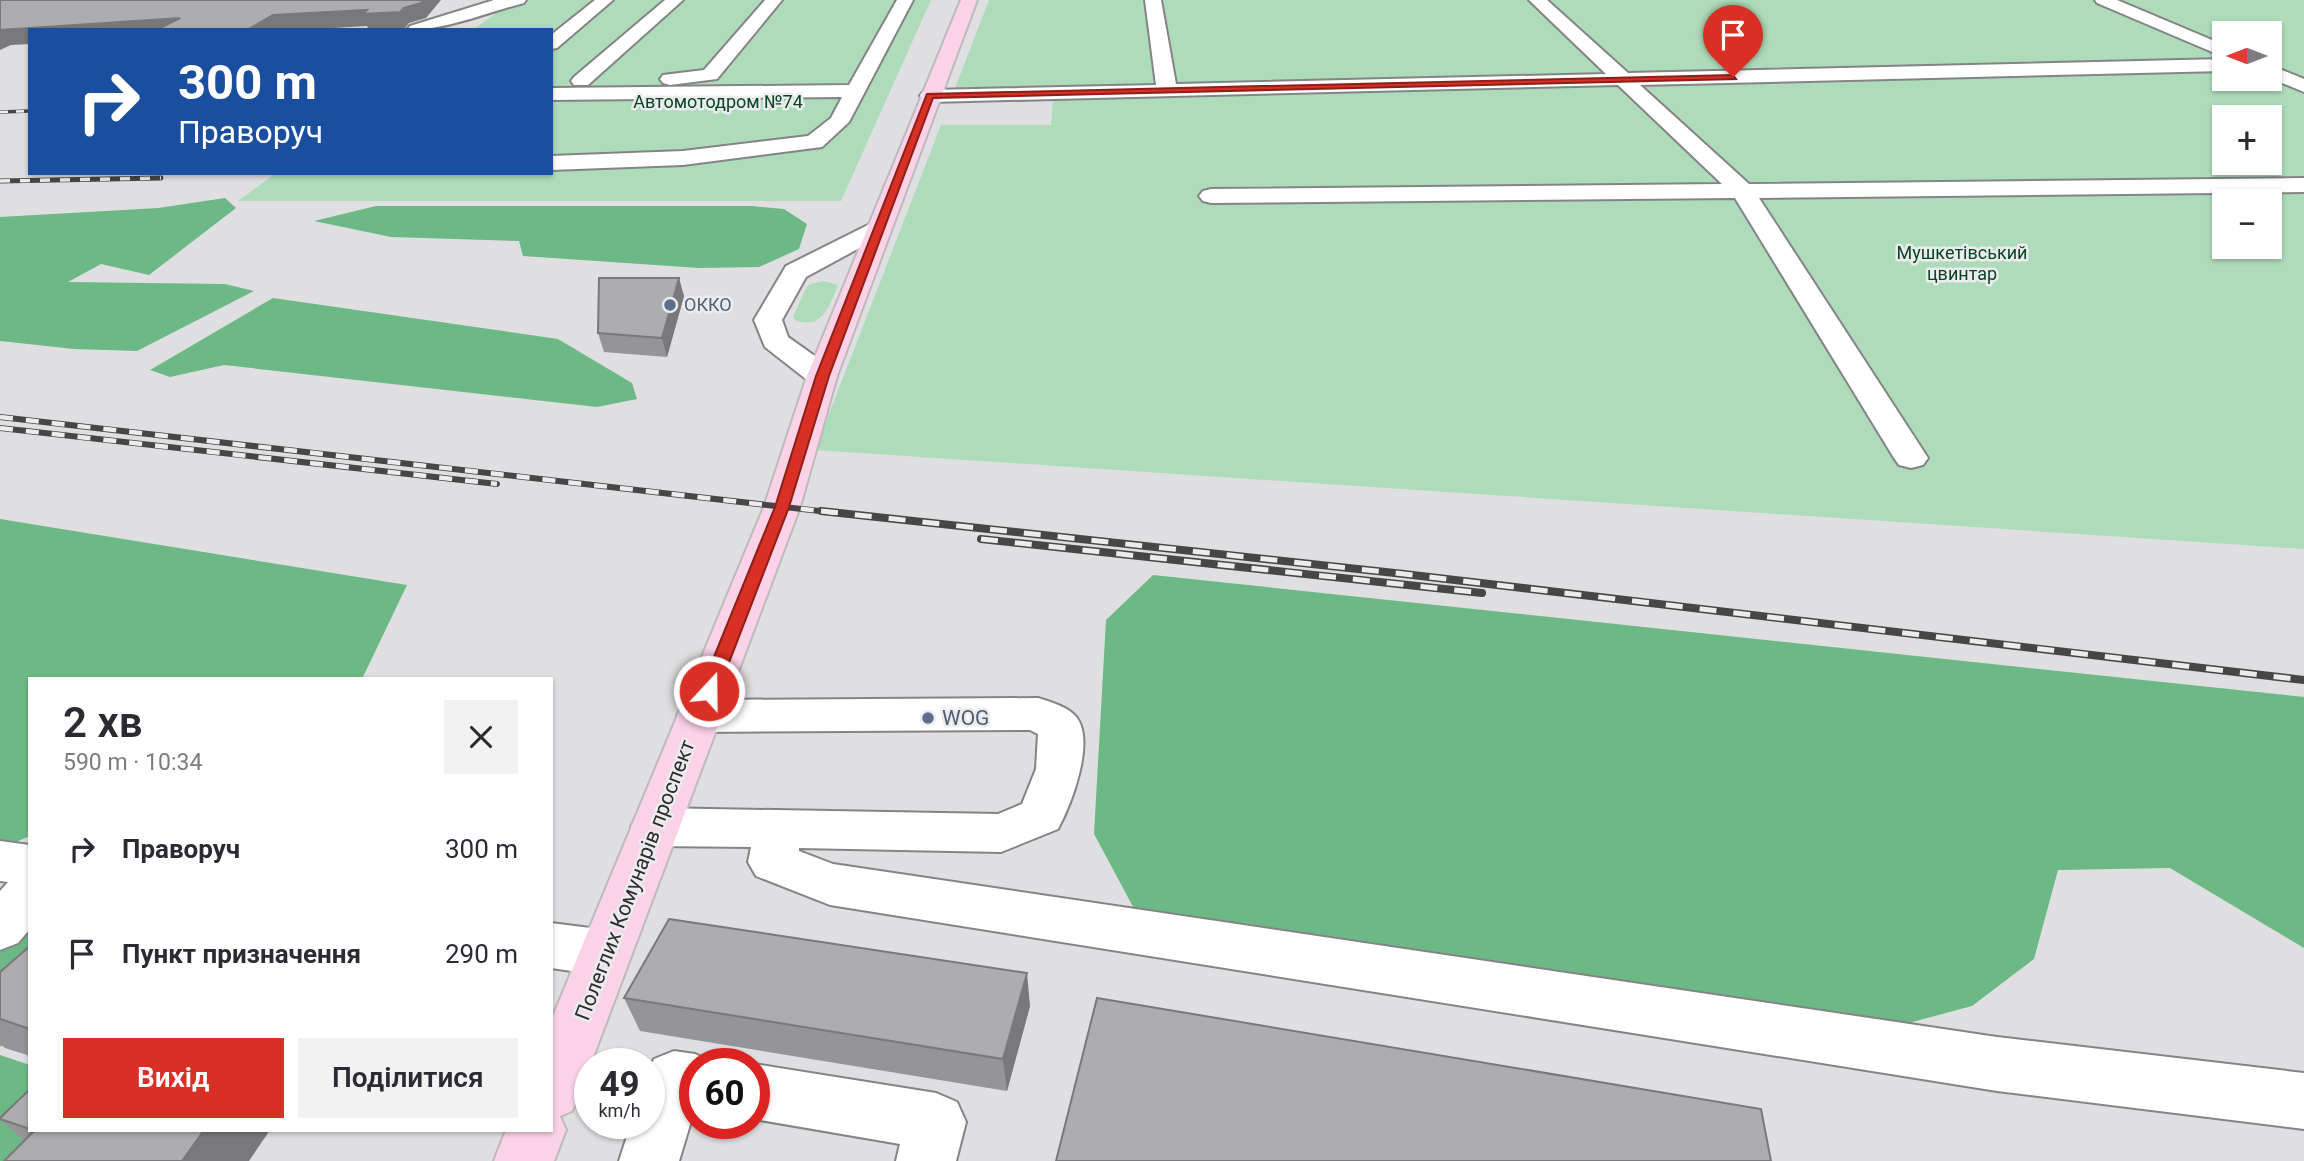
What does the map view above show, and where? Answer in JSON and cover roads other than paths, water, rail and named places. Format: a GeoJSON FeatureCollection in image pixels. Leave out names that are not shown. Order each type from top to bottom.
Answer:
{"type":"FeatureCollection","features":[{"type":"Feature","properties":{"kind":"main road","name":"Полеглих Комунарів проспект"},"geometry":{"type":"LineString","coordinates":[[553,1087],[782,507],[822,376],[969,0]]}},
{"type":"Feature","properties":{"kind":"main road"},"geometry":{"type":"LineString","coordinates":[[524,1161],[535,1132]]}},
{"type":"Feature","properties":{"kind":"street"},"geometry":{"type":"LineString","coordinates":[[553,42],[606,0]]}},
{"type":"Feature","properties":{"kind":"street"},"geometry":{"type":"LineString","coordinates":[[556,97],[581,80],[674,0]]}},
{"type":"Feature","properties":{"kind":"street"},"geometry":{"type":"LineString","coordinates":[[553,76],[625,82],[710,75],[774,0]]}},
{"type":"Feature","properties":{"kind":"street"},"geometry":{"type":"LineString","coordinates":[[553,163],[683,158],[814,142],[839,122],[905,0]]}},
{"type":"Feature","properties":{"kind":"street"},"geometry":{"type":"LineString","coordinates":[[1153,0],[1167,91]]}},
{"type":"Feature","properties":{"kind":"street"},"geometry":{"type":"LineString","coordinates":[[1537,0],[1742,190],[1911,458]]}},
{"type":"Feature","properties":{"kind":"street"},"geometry":{"type":"LineString","coordinates":[[2103,0],[2212,47]]}},
{"type":"Feature","properties":{"kind":"street"},"geometry":{"type":"LineString","coordinates":[[422,28],[489,6],[521,8]]}},
{"type":"Feature","properties":{"kind":"street"},"geometry":{"type":"LineString","coordinates":[[930,96],[2212,65]]}},
{"type":"Feature","properties":{"kind":"street"},"geometry":{"type":"LineString","coordinates":[[2282,76],[2304,86]]}},
{"type":"Feature","properties":{"kind":"street"},"geometry":{"type":"LineString","coordinates":[[556,97],[856,91]]}},
{"type":"Feature","properties":{"kind":"street"},"geometry":{"type":"LineString","coordinates":[[1211,196],[2304,185]]}},
{"type":"Feature","properties":{"kind":"street"},"geometry":{"type":"LineString","coordinates":[[822,376],[775,341],[768,320],[795,272],[878,228]]}},
{"type":"Feature","properties":{"kind":"street"},"geometry":{"type":"LineString","coordinates":[[655,827],[1001,833],[1041,816],[1059,769],[1060,727],[1038,715],[699,716]]}},
{"type":"Feature","properties":{"kind":"street"},"geometry":{"type":"LineString","coordinates":[[778,829],[773,862],[830,884],[1997,1064],[2304,1101]]}},
{"type":"Feature","properties":{"kind":"street"},"geometry":{"type":"LineString","coordinates":[[0,861],[28,865]]}},
{"type":"Feature","properties":{"kind":"street"},"geometry":{"type":"LineString","coordinates":[[0,928],[28,894]]}},
{"type":"Feature","properties":{"kind":"street"},"geometry":{"type":"LineString","coordinates":[[553,945],[606,953]]}},
{"type":"Feature","properties":{"kind":"street"},"geometry":{"type":"LineString","coordinates":[[649,1161],[674,1078],[679,1079]]}},
{"type":"Feature","properties":{"kind":"street"},"geometry":{"type":"LineString","coordinates":[[770,1094],[936,1122],[926,1161]]}},
{"type":"Feature","properties":{"kind":"railway"},"geometry":{"type":"LineString","coordinates":[[0,112],[28,111]]}},
{"type":"Feature","properties":{"kind":"railway"},"geometry":{"type":"LineString","coordinates":[[0,181],[161,178]]}},
{"type":"Feature","properties":{"kind":"railway"},"geometry":{"type":"LineString","coordinates":[[0,417],[837,513]]}},
{"type":"Feature","properties":{"kind":"railway"},"geometry":{"type":"LineString","coordinates":[[0,428],[497,484]]}},
{"type":"Feature","properties":{"kind":"railway"},"geometry":{"type":"LineString","coordinates":[[821,511],[1404,574],[2304,680]]}},
{"type":"Feature","properties":{"kind":"railway"},"geometry":{"type":"LineString","coordinates":[[981,539],[1482,593]]}},
{"type":"Feature","properties":{"kind":"place","name":"ОККО"},"geometry":{"type":"Point","coordinates":[670,305]}},
{"type":"Feature","properties":{"kind":"place","name":"WOG"},"geometry":{"type":"Point","coordinates":[928,718]}},
{"type":"Feature","properties":{"kind":"park label","name":"Автомотодром №74"},"geometry":{"type":"Point","coordinates":[718,102]}},
{"type":"Feature","properties":{"kind":"park label","name":"Мушкетівський цвинтар"},"geometry":{"type":"Point","coordinates":[1962,263]}}]}
